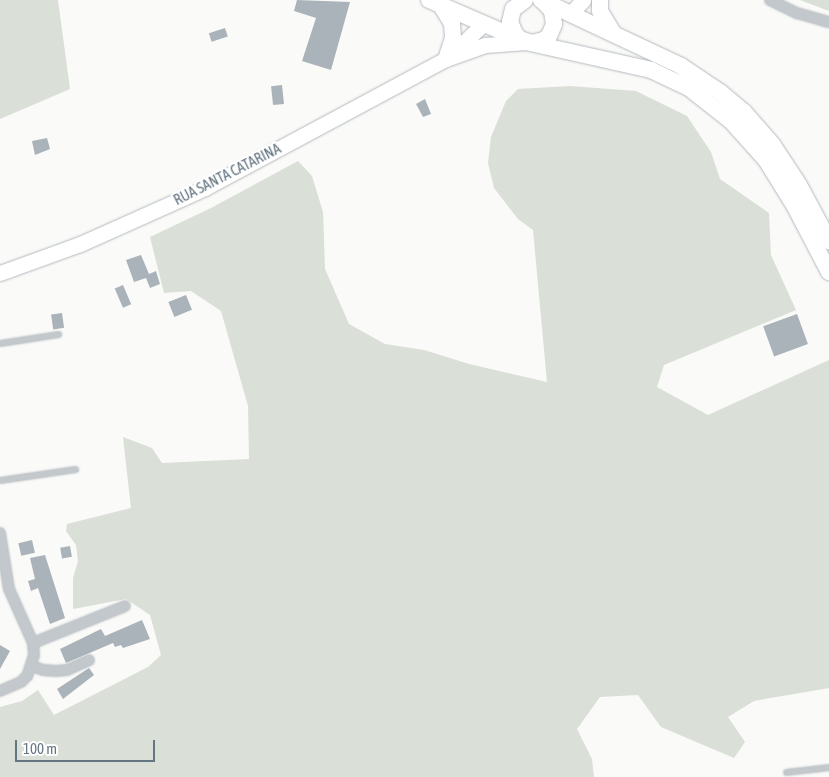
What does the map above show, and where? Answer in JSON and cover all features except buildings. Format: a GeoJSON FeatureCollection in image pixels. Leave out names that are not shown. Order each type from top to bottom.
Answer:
{"type":"FeatureCollection","features":[{"type":"Feature","properties":{"kind":"main road"},"geometry":{"type":"LineString","coordinates":[[541,0],[613,33],[698,76],[744,112],[760,129],[787,166],[829,241]]}},
{"type":"Feature","properties":{"kind":"main road"},"geometry":{"type":"LineString","coordinates":[[541,0],[548,5],[554,17],[549,36]]}},
{"type":"Feature","properties":{"kind":"main road"},"geometry":{"type":"LineString","coordinates":[[600,0],[600,11],[613,33]]}},
{"type":"Feature","properties":{"kind":"main road"},"geometry":{"type":"LineString","coordinates":[[435,2],[526,42],[651,70],[670,78],[711,104],[747,137],[766,160],[794,205],[829,272]]}},
{"type":"Feature","properties":{"kind":"main road"},"geometry":{"type":"LineString","coordinates":[[435,2],[452,23],[453,38],[446,59]]}},
{"type":"Feature","properties":{"kind":"main road"},"geometry":{"type":"LineString","coordinates":[[521,2],[514,9],[510,22],[515,34],[526,42],[538,42],[549,36],[571,13]]}},
{"type":"Feature","properties":{"kind":"main road","name":"RUA SANTA CATARINA"},"geometry":{"type":"LineString","coordinates":[[483,24],[521,2]]}},
{"type":"Feature","properties":{"kind":"street"},"geometry":{"type":"LineString","coordinates":[[571,13],[583,0]]}},
{"type":"Feature","properties":{"kind":"street"},"geometry":{"type":"LineString","coordinates":[[770,0],[797,13],[829,22]]}},
{"type":"Feature","properties":{"kind":"street","name":"RUA SANTA CATARINA"},"geometry":{"type":"LineString","coordinates":[[446,59],[483,24]]}},
{"type":"Feature","properties":{"kind":"street","name":"RUA SANTA CATARINA"},"geometry":{"type":"LineString","coordinates":[[0,273],[80,244],[205,188],[446,59],[485,45],[526,42]]}},
{"type":"Feature","properties":{"kind":"street"},"geometry":{"type":"LineString","coordinates":[[0,533],[9,589],[33,643],[32,666],[28,676],[21,682],[0,690]]}},
{"type":"Feature","properties":{"kind":"street"},"geometry":{"type":"LineString","coordinates":[[33,643],[125,606]]}},
{"type":"Feature","properties":{"kind":"street"},"geometry":{"type":"LineString","coordinates":[[32,666],[43,670],[67,670],[89,660]]}},
{"type":"Feature","properties":{"kind":"lane"},"geometry":{"type":"LineString","coordinates":[[0,343],[58,334]]}},
{"type":"Feature","properties":{"kind":"lane"},"geometry":{"type":"LineString","coordinates":[[0,480],[75,469]]}},
{"type":"Feature","properties":{"kind":"lane"},"geometry":{"type":"LineString","coordinates":[[786,772],[829,767]]}},
{"type":"Feature","properties":{"kind":"shaded area"},"geometry":{"type":"Polygon","coordinates":[[[0,0],[58,0],[70,89],[0,119],[0,0]]]}},
{"type":"Feature","properties":{"kind":"shaded area"},"geometry":{"type":"Polygon","coordinates":[[[800,0],[829,0],[829,11],[800,0]]]}},
{"type":"Feature","properties":{"kind":"shaded area"},"geometry":{"type":"Polygon","coordinates":[[[570,86],[636,91],[687,116],[711,152],[720,179],[769,213],[771,255],[796,310],[664,365],[657,387],[708,415],[829,360],[829,688],[754,701],[728,717],[745,742],[734,758],[661,727],[638,695],[600,697],[577,729],[592,759],[594,777],[0,777],[0,707],[22,701],[38,690],[54,715],[148,667],[161,655],[150,615],[126,599],[73,609],[73,578],[78,561],[76,545],[66,531],[67,524],[131,508],[123,437],[152,448],[162,463],[249,459],[248,406],[221,311],[191,291],[164,293],[150,237],[211,208],[298,161],[312,176],[323,212],[325,269],[349,324],[385,344],[424,350],[469,364],[547,382],[533,230],[518,219],[494,188],[488,163],[491,137],[506,101],[518,89],[570,86]]]}}]}
